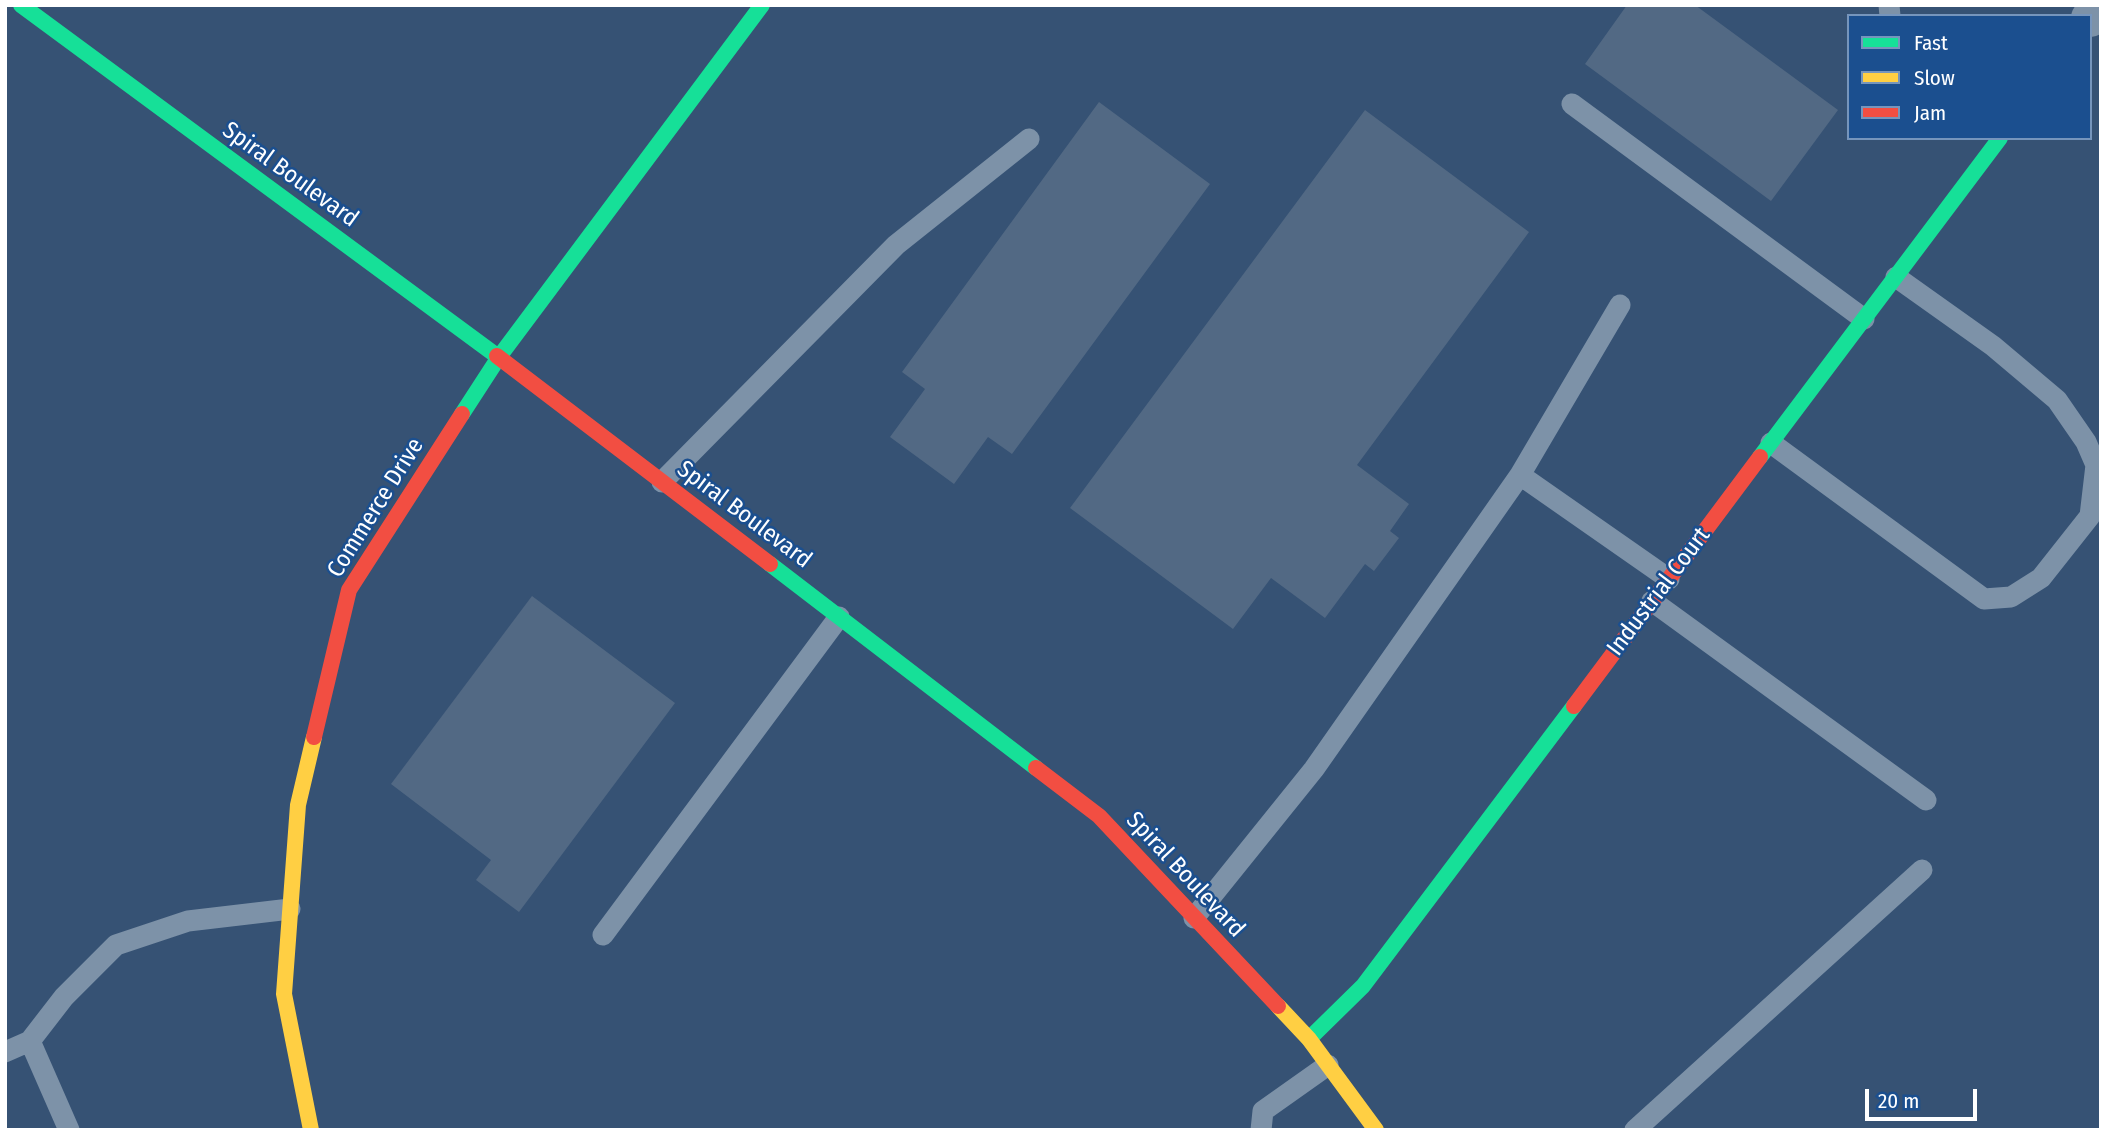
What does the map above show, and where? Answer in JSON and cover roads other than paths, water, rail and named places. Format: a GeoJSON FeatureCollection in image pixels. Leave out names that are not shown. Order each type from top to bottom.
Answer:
{"type":"FeatureCollection","features":[{"type":"Feature","properties":{"kind":"street","name":"Spiral Boulevard"},"geometry":{"type":"LineString","coordinates":[[21,5],[51,14],[1098,816],[1309,1040],[1376,1130]]}},
{"type":"Feature","properties":{"kind":"street","name":"Commerce Drive"},"geometry":{"type":"LineString","coordinates":[[311,1130],[284,994],[298,805],[349,590],[499,356],[762,5]]}},
{"type":"Feature","properties":{"kind":"street","name":"Industrial Court"},"geometry":{"type":"LineString","coordinates":[[1309,1040],[1363,986],[1896,277],[1992,141]]}},
{"type":"Feature","properties":{"kind":"lane"},"geometry":{"type":"LineString","coordinates":[[1573,104],[1864,318]]}},
{"type":"Feature","properties":{"kind":"lane"},"geometry":{"type":"LineString","coordinates":[[662,482],[896,245],[1029,139]]}},
{"type":"Feature","properties":{"kind":"lane"},"geometry":{"type":"LineString","coordinates":[[1771,443],[1984,599],[2011,597],[2041,578],[2090,516],[2096,465],[2085,442],[2057,400],[1993,346],[1896,277]]}},
{"type":"Feature","properties":{"kind":"lane"},"geometry":{"type":"LineString","coordinates":[[1194,918],[1314,769],[1520,475],[1620,305]]}},
{"type":"Feature","properties":{"kind":"lane"},"geometry":{"type":"LineString","coordinates":[[1520,475],[1668,579]]}},
{"type":"Feature","properties":{"kind":"lane"},"geometry":{"type":"LineString","coordinates":[[1652,601],[1926,800]]}},
{"type":"Feature","properties":{"kind":"lane"},"geometry":{"type":"LineString","coordinates":[[603,935],[839,617]]}},
{"type":"Feature","properties":{"kind":"lane"},"geometry":{"type":"LineString","coordinates":[[1635,1130],[1922,870]]}},
{"type":"Feature","properties":{"kind":"lane"},"geometry":{"type":"LineString","coordinates":[[5,1052],[30,1041],[64,997],[116,946],[188,921],[290,909]]}},
{"type":"Feature","properties":{"kind":"lane"},"geometry":{"type":"LineString","coordinates":[[30,1041],[69,1130]]}},
{"type":"Feature","properties":{"kind":"lane"},"geometry":{"type":"LineString","coordinates":[[1261,1130],[1264,1111],[1328,1065]]}}]}
